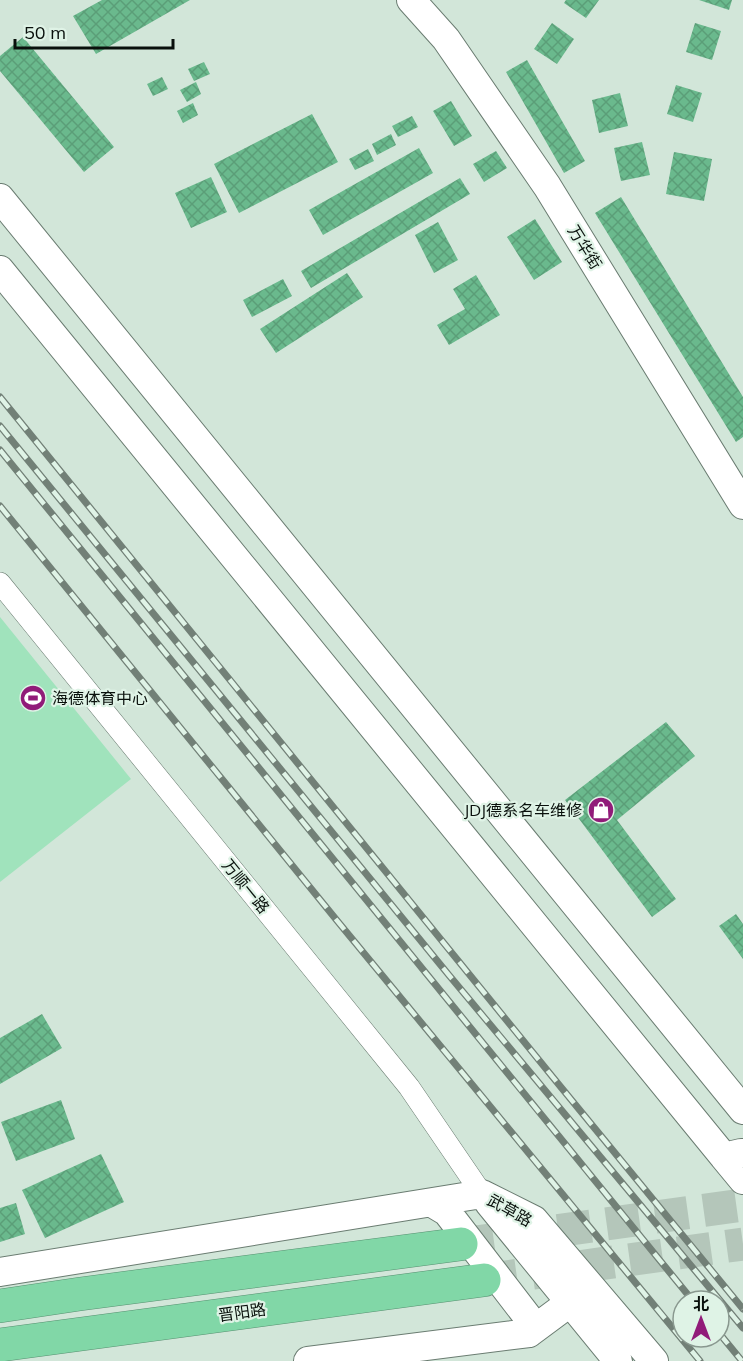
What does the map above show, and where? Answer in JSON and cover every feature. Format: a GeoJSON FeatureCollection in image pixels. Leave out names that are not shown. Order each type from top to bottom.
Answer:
{"type":"FeatureCollection","features":[{"type":"Feature","properties":{"kind":"highway"},"geometry":{"type":"LineString","coordinates":[[2,1306],[461,1244]]}},
{"type":"Feature","properties":{"kind":"highway","name":"晋阳路"},"geometry":{"type":"LineString","coordinates":[[2,1345],[484,1280]]}},
{"type":"Feature","properties":{"kind":"street","name":"万华街"},"geometry":{"type":"LineString","coordinates":[[411,0],[446,39],[547,186],[743,506]]}},
{"type":"Feature","properties":{"kind":"street"},"geometry":{"type":"LineString","coordinates":[[0,198],[743,1110]]}},
{"type":"Feature","properties":{"kind":"street"},"geometry":{"type":"LineString","coordinates":[[0,270],[734,1155],[743,1180]]}},
{"type":"Feature","properties":{"kind":"street","name":"万顺一路"},"geometry":{"type":"LineString","coordinates":[[0,583],[409,1087],[482,1194]]}},
{"type":"Feature","properties":{"kind":"street"},"geometry":{"type":"LineString","coordinates":[[0,1272],[482,1194]]}},
{"type":"Feature","properties":{"kind":"street","name":"武草路"},"geometry":{"type":"LineString","coordinates":[[482,1194],[581,1295],[654,1361]]}},
{"type":"Feature","properties":{"kind":"street"},"geometry":{"type":"LineString","coordinates":[[432,1203],[447,1212],[530,1320],[529,1333]]}},
{"type":"Feature","properties":{"kind":"street"},"geometry":{"type":"LineString","coordinates":[[308,1361],[529,1333],[581,1295]]}},
{"type":"Feature","properties":{"kind":"street","name":"武草路"},"geometry":{"type":"LineString","coordinates":[[581,1295],[618,1361]]}},
{"type":"Feature","properties":{"kind":"green space","name":"海德体育中心"},"geometry":{"type":"Polygon","coordinates":[[[0,617],[131,779],[0,882],[0,617]]]}},
{"type":"Feature","properties":{"kind":"building"},"geometry":{"type":"Polygon","coordinates":[[[102,0],[190,0],[96,54],[73,16],[102,0]]]}},
{"type":"Feature","properties":{"kind":"building"},"geometry":{"type":"Polygon","coordinates":[[[566,0],[599,0],[586,18],[564,3],[566,0]]]}},
{"type":"Feature","properties":{"kind":"building"},"geometry":{"type":"Polygon","coordinates":[[[699,0],[732,0],[729,10],[699,0]]]}},
{"type":"Feature","properties":{"kind":"building"},"geometry":{"type":"Polygon","coordinates":[[[552,23],[574,39],[557,64],[534,49],[552,23]]]}},
{"type":"Feature","properties":{"kind":"building"},"geometry":{"type":"Polygon","coordinates":[[[695,23],[721,31],[712,60],[686,52],[695,23]]]}},
{"type":"Feature","properties":{"kind":"building"},"geometry":{"type":"Polygon","coordinates":[[[23,37],[114,147],[84,172],[0,71],[0,56],[23,37]]]}},
{"type":"Feature","properties":{"kind":"building"},"geometry":{"type":"Polygon","coordinates":[[[527,60],[585,161],[564,173],[506,72],[527,60]]]}},
{"type":"Feature","properties":{"kind":"building"},"geometry":{"type":"Polygon","coordinates":[[[204,62],[210,74],[194,81],[188,69],[204,62]]]}},
{"type":"Feature","properties":{"kind":"building"},"geometry":{"type":"Polygon","coordinates":[[[162,77],[168,89],[153,96],[147,84],[162,77]]]}},
{"type":"Feature","properties":{"kind":"building"},"geometry":{"type":"Polygon","coordinates":[[[196,82],[201,94],[187,102],[180,90],[196,82]]]}},
{"type":"Feature","properties":{"kind":"building"},"geometry":{"type":"Polygon","coordinates":[[[676,85],[702,93],[693,122],[667,114],[676,85]]]}},
{"type":"Feature","properties":{"kind":"building"},"geometry":{"type":"Polygon","coordinates":[[[620,93],[628,126],[599,133],[592,100],[620,93]]]}},
{"type":"Feature","properties":{"kind":"building"},"geometry":{"type":"Polygon","coordinates":[[[451,101],[472,136],[454,146],[433,111],[451,101]]]}},
{"type":"Feature","properties":{"kind":"building"},"geometry":{"type":"Polygon","coordinates":[[[193,103],[198,115],[183,123],[177,111],[193,103]]]}},
{"type":"Feature","properties":{"kind":"building"},"geometry":{"type":"Polygon","coordinates":[[[312,114],[338,162],[239,213],[214,164],[312,114]]]}},
{"type":"Feature","properties":{"kind":"building"},"geometry":{"type":"Polygon","coordinates":[[[412,116],[418,127],[398,137],[392,126],[412,116]]]}},
{"type":"Feature","properties":{"kind":"building"},"geometry":{"type":"Polygon","coordinates":[[[391,134],[396,145],[377,155],[372,144],[391,134]]]}},
{"type":"Feature","properties":{"kind":"building"},"geometry":{"type":"Polygon","coordinates":[[[642,142],[650,175],[621,181],[614,148],[642,142]]]}},
{"type":"Feature","properties":{"kind":"building"},"geometry":{"type":"Polygon","coordinates":[[[419,148],[433,173],[323,235],[309,210],[419,148]]]}},
{"type":"Feature","properties":{"kind":"building"},"geometry":{"type":"Polygon","coordinates":[[[368,149],[374,161],[355,170],[349,159],[368,149]]]}},
{"type":"Feature","properties":{"kind":"building"},"geometry":{"type":"Polygon","coordinates":[[[496,151],[507,168],[484,182],[473,164],[496,151]]]}},
{"type":"Feature","properties":{"kind":"building"},"geometry":{"type":"Polygon","coordinates":[[[674,152],[712,159],[704,201],[666,194],[674,152]]]}},
{"type":"Feature","properties":{"kind":"building"},"geometry":{"type":"Polygon","coordinates":[[[211,177],[227,212],[191,228],[175,193],[211,177]]]}},
{"type":"Feature","properties":{"kind":"building"},"geometry":{"type":"Polygon","coordinates":[[[460,178],[470,194],[311,288],[301,271],[460,178]]]}},
{"type":"Feature","properties":{"kind":"building"},"geometry":{"type":"Polygon","coordinates":[[[621,197],[743,397],[743,437],[736,442],[595,213],[621,197]]]}},
{"type":"Feature","properties":{"kind":"building"},"geometry":{"type":"Polygon","coordinates":[[[535,219],[562,262],[534,280],[507,237],[535,219]]]}},
{"type":"Feature","properties":{"kind":"building"},"geometry":{"type":"Polygon","coordinates":[[[438,222],[458,260],[434,273],[415,235],[438,222]]]}},
{"type":"Feature","properties":{"kind":"building"},"geometry":{"type":"Polygon","coordinates":[[[347,273],[363,297],[276,353],[260,329],[347,273]]]}},
{"type":"Feature","properties":{"kind":"building"},"geometry":{"type":"Polygon","coordinates":[[[476,275],[500,315],[449,345],[437,325],[465,309],[453,289],[476,275]]]}},
{"type":"Feature","properties":{"kind":"building"},"geometry":{"type":"Polygon","coordinates":[[[283,279],[292,296],[252,317],[243,300],[283,279]]]}},
{"type":"Feature","properties":{"kind":"building","name":"JDJ德系名车维修"},"geometry":{"type":"Polygon","coordinates":[[[666,722],[695,756],[617,820],[676,899],[652,917],[565,800],[666,722]]]}},
{"type":"Feature","properties":{"kind":"building"},"geometry":{"type":"Polygon","coordinates":[[[736,914],[743,924],[743,959],[719,926],[736,914]]]}},
{"type":"Feature","properties":{"kind":"building"},"geometry":{"type":"Polygon","coordinates":[[[42,1014],[62,1048],[0,1084],[0,1038],[42,1014]]]}},
{"type":"Feature","properties":{"kind":"building"},"geometry":{"type":"Polygon","coordinates":[[[61,1100],[75,1139],[16,1161],[1,1122],[61,1100]]]}},
{"type":"Feature","properties":{"kind":"building"},"geometry":{"type":"Polygon","coordinates":[[[101,1154],[124,1202],[45,1238],[22,1190],[101,1154]]]}},
{"type":"Feature","properties":{"kind":"building"},"geometry":{"type":"Polygon","coordinates":[[[16,1203],[25,1234],[0,1242],[0,1208],[16,1203]]]}},
{"type":"Feature","properties":{"kind":"tunnel"},"geometry":{"type":"LineString","coordinates":[[461,1244],[743,1205]]}},
{"type":"Feature","properties":{"kind":"tunnel"},"geometry":{"type":"LineString","coordinates":[[484,1280],[743,1244]]}},
{"type":"Feature","properties":{"kind":"railway"},"geometry":{"type":"LineString","coordinates":[[0,397],[743,1309]]}},
{"type":"Feature","properties":{"kind":"railway"},"geometry":{"type":"LineString","coordinates":[[0,426],[448,974],[743,1328]]}},
{"type":"Feature","properties":{"kind":"railway"},"geometry":{"type":"LineString","coordinates":[[0,450],[683,1289]]}},
{"type":"Feature","properties":{"kind":"railway"},"geometry":{"type":"LineString","coordinates":[[0,506],[339,923],[700,1361]]}},
{"type":"Feature","properties":{"kind":"railway"},"geometry":{"type":"LineString","coordinates":[[731,1348],[742,1361]]}},
{"type":"Feature","properties":{"kind":"place","name":"海德体育中心"},"geometry":{"type":"Point","coordinates":[33,698]}},
{"type":"Feature","properties":{"kind":"place","name":"JDJ德系名车维修"},"geometry":{"type":"Point","coordinates":[601,810]}}]}
